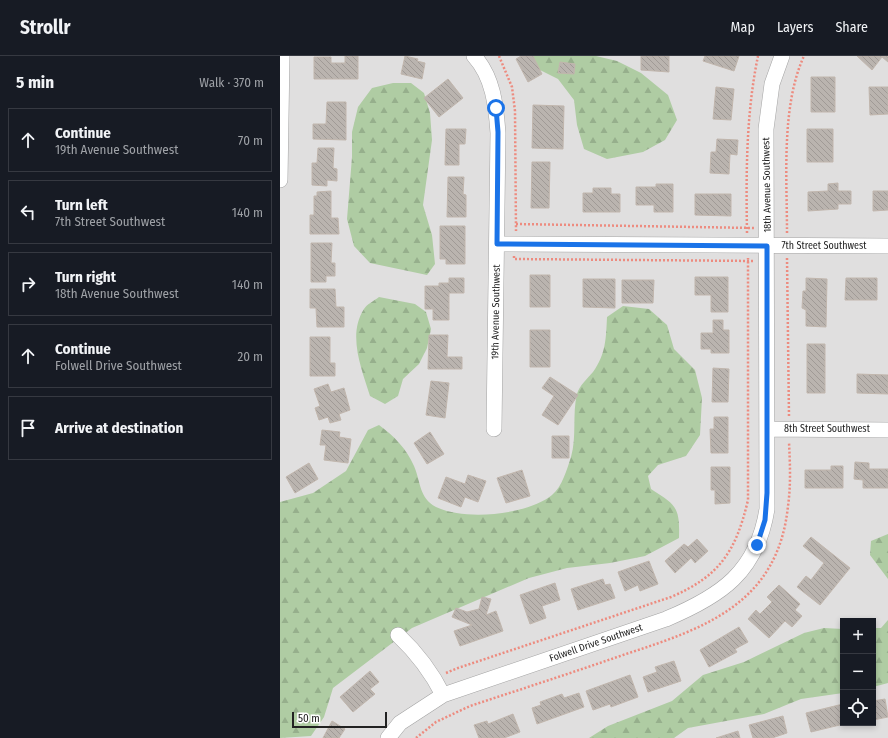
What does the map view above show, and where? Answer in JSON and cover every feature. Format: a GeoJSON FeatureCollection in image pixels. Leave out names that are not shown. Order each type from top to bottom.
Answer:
{"type":"FeatureCollection","features":[{"type":"Feature","properties":{"kind":"street"},"geometry":{"type":"LineString","coordinates":[[280,180],[282,56]]}},
{"type":"Feature","properties":{"kind":"street","name":"19th Avenue Southwest"},"geometry":{"type":"LineString","coordinates":[[474,56],[488,78],[497,113],[497,244],[494,429]]}},
{"type":"Feature","properties":{"kind":"street","name":"18th Avenue Southwest"},"geometry":{"type":"LineString","coordinates":[[767,509],[766,120],[772,84],[782,56]]}},
{"type":"Feature","properties":{"kind":"street","name":"7th Street Southwest"},"geometry":{"type":"LineString","coordinates":[[497,244],[888,246]]}},
{"type":"Feature","properties":{"kind":"street","name":"8th Street Southwest"},"geometry":{"type":"LineString","coordinates":[[767,429],[888,430]]}},
{"type":"Feature","properties":{"kind":"street","name":"Folwell Drive Southwest"},"geometry":{"type":"LineString","coordinates":[[388,738],[400,723],[443,695],[666,619],[710,598],[728,585],[748,561],[761,534],[767,509]]}},
{"type":"Feature","properties":{"kind":"street"},"geometry":{"type":"LineString","coordinates":[[398,635],[420,656],[435,678],[443,695]]}},
{"type":"Feature","properties":{"kind":"path"},"geometry":{"type":"LineString","coordinates":[[499,56],[512,87],[515,111],[516,224],[747,228],[749,114],[758,56]]}},
{"type":"Feature","properties":{"kind":"path"},"geometry":{"type":"LineString","coordinates":[[787,229],[790,100],[794,82],[804,56]]}},
{"type":"Feature","properties":{"kind":"path"},"geometry":{"type":"LineString","coordinates":[[435,678],[458,668],[672,597],[688,590],[703,581],[718,567],[731,549],[739,532],[748,500],[748,261],[514,259]]}},
{"type":"Feature","properties":{"kind":"path"},"geometry":{"type":"LineString","coordinates":[[787,262],[789,429]]}},
{"type":"Feature","properties":{"kind":"shaded area"},"geometry":{"type":"Polygon","coordinates":[[[280,56],[888,56],[888,738],[280,738],[280,56]]]}},
{"type":"Feature","properties":{"kind":"green space"},"geometry":{"type":"Polygon","coordinates":[[[523,56],[596,56],[617,61],[641,73],[668,95],[677,120],[665,140],[643,152],[607,159],[584,149],[577,125],[574,100],[558,79],[532,66],[523,56]]]}},
{"type":"Feature","properties":{"kind":"green space"},"geometry":{"type":"Polygon","coordinates":[[[393,83],[411,83],[424,93],[430,113],[432,140],[423,205],[432,235],[435,264],[427,275],[370,263],[354,246],[347,219],[352,157],[352,132],[358,107],[372,88],[393,83]]]}},
{"type":"Feature","properties":{"kind":"green space"},"geometry":{"type":"Polygon","coordinates":[[[379,297],[415,304],[426,312],[431,329],[427,348],[419,364],[403,379],[398,396],[385,404],[370,396],[360,364],[356,341],[359,319],[365,307],[379,297]]]}},
{"type":"Feature","properties":{"kind":"green space"},"geometry":{"type":"Polygon","coordinates":[[[623,306],[649,309],[667,325],[674,349],[695,370],[702,398],[700,435],[686,456],[658,465],[648,476],[651,489],[666,499],[675,508],[679,520],[679,538],[645,556],[610,563],[567,568],[529,578],[412,628],[333,688],[324,717],[311,736],[280,738],[280,502],[313,493],[346,471],[368,430],[379,425],[395,438],[403,448],[414,466],[423,494],[430,503],[436,507],[463,514],[479,515],[512,511],[541,502],[556,492],[564,478],[573,449],[577,394],[601,359],[606,339],[607,317],[623,306]]]}},
{"type":"Feature","properties":{"kind":"green space"},"geometry":{"type":"Polygon","coordinates":[[[888,534],[888,579],[870,555],[871,541],[888,534]]]}},
{"type":"Feature","properties":{"kind":"green space"},"geometry":{"type":"Polygon","coordinates":[[[888,620],[888,683],[876,686],[876,628],[881,628],[888,620]]]}},
{"type":"Feature","properties":{"kind":"green space"},"geometry":{"type":"Polygon","coordinates":[[[824,628],[840,629],[840,693],[801,699],[764,714],[688,728],[674,738],[589,738],[608,726],[672,701],[703,675],[744,662],[804,633],[824,628]]]}},
{"type":"Feature","properties":{"kind":"building"},"geometry":{"type":"Polygon","coordinates":[[[345,56],[358,56],[358,79],[314,79],[314,57],[331,57],[331,63],[345,63],[345,56]]]}},
{"type":"Feature","properties":{"kind":"building"},"geometry":{"type":"Polygon","coordinates":[[[405,56],[418,59],[417,61],[425,63],[422,79],[401,74],[405,56]]]}},
{"type":"Feature","properties":{"kind":"building"},"geometry":{"type":"Polygon","coordinates":[[[521,56],[533,56],[542,74],[528,82],[516,59],[521,56]]]}},
{"type":"Feature","properties":{"kind":"building"},"geometry":{"type":"Polygon","coordinates":[[[641,56],[669,56],[669,72],[641,70],[641,56]]]}},
{"type":"Feature","properties":{"kind":"building"},"geometry":{"type":"Polygon","coordinates":[[[705,56],[739,56],[734,71],[703,61],[705,56]]]}},
{"type":"Feature","properties":{"kind":"building"},"geometry":{"type":"Polygon","coordinates":[[[857,56],[888,56],[888,62],[882,57],[872,70],[857,56]]]}},
{"type":"Feature","properties":{"kind":"building"},"geometry":{"type":"Polygon","coordinates":[[[560,62],[575,64],[574,74],[558,73],[560,62]]]}},
{"type":"Feature","properties":{"kind":"building"},"geometry":{"type":"Polygon","coordinates":[[[811,77],[835,77],[835,112],[811,112],[811,77]]]}},
{"type":"Feature","properties":{"kind":"building"},"geometry":{"type":"Polygon","coordinates":[[[448,79],[463,98],[439,117],[424,98],[448,79]]]}},
{"type":"Feature","properties":{"kind":"building"},"geometry":{"type":"Polygon","coordinates":[[[716,87],[734,89],[731,120],[713,119],[716,87]]]}},
{"type":"Feature","properties":{"kind":"building"},"geometry":{"type":"Polygon","coordinates":[[[869,87],[888,87],[888,114],[870,115],[869,87]]]}},
{"type":"Feature","properties":{"kind":"building"},"geometry":{"type":"Polygon","coordinates":[[[327,102],[346,102],[346,140],[313,139],[313,124],[326,124],[327,102]]]}},
{"type":"Feature","properties":{"kind":"building"},"geometry":{"type":"Polygon","coordinates":[[[533,105],[564,106],[563,149],[532,148],[533,105]]]}},
{"type":"Feature","properties":{"kind":"building"},"geometry":{"type":"Polygon","coordinates":[[[446,129],[466,129],[465,144],[459,144],[459,165],[445,165],[446,129]]]}},
{"type":"Feature","properties":{"kind":"building"},"geometry":{"type":"Polygon","coordinates":[[[807,129],[833,129],[833,162],[807,162],[807,129]]]}},
{"type":"Feature","properties":{"kind":"building"},"geometry":{"type":"Polygon","coordinates":[[[717,139],[738,140],[737,155],[730,154],[729,174],[710,173],[711,152],[716,152],[717,139]]]}},
{"type":"Feature","properties":{"kind":"building"},"geometry":{"type":"Polygon","coordinates":[[[318,148],[334,148],[333,168],[337,169],[337,181],[327,180],[327,186],[312,185],[312,163],[317,163],[318,148]]]}},
{"type":"Feature","properties":{"kind":"building"},"geometry":{"type":"Polygon","coordinates":[[[532,162],[550,162],[549,208],[531,208],[532,162]]]}},
{"type":"Feature","properties":{"kind":"building"},"geometry":{"type":"Polygon","coordinates":[[[448,177],[464,177],[463,194],[466,195],[466,217],[447,217],[448,177]]]}},
{"type":"Feature","properties":{"kind":"building"},"geometry":{"type":"Polygon","coordinates":[[[838,183],[838,191],[851,191],[851,204],[838,204],[838,209],[808,211],[808,192],[828,191],[828,184],[838,183]]]}},
{"type":"Feature","properties":{"kind":"building"},"geometry":{"type":"Polygon","coordinates":[[[656,184],[673,184],[673,212],[654,212],[654,205],[636,205],[636,187],[656,187],[656,184]]]}},
{"type":"Feature","properties":{"kind":"building"},"geometry":{"type":"Polygon","coordinates":[[[593,188],[611,188],[611,194],[620,194],[620,212],[583,212],[583,193],[593,193],[593,188]]]}},
{"type":"Feature","properties":{"kind":"building"},"geometry":{"type":"Polygon","coordinates":[[[331,191],[331,218],[338,218],[339,234],[310,234],[310,215],[314,215],[314,196],[317,196],[317,192],[331,191]]]}},
{"type":"Feature","properties":{"kind":"building"},"geometry":{"type":"Polygon","coordinates":[[[873,191],[888,191],[888,210],[873,211],[873,191]]]}},
{"type":"Feature","properties":{"kind":"building"},"geometry":{"type":"Polygon","coordinates":[[[695,194],[731,194],[731,216],[695,215],[695,194]]]}},
{"type":"Feature","properties":{"kind":"building"},"geometry":{"type":"Polygon","coordinates":[[[440,226],[465,226],[465,264],[446,264],[446,259],[440,259],[440,226]]]}},
{"type":"Feature","properties":{"kind":"building"},"geometry":{"type":"Polygon","coordinates":[[[311,243],[332,243],[331,263],[335,263],[335,276],[326,276],[326,282],[311,282],[311,243]]]}},
{"type":"Feature","properties":{"kind":"building"},"geometry":{"type":"Polygon","coordinates":[[[530,275],[550,275],[550,307],[530,307],[530,275]]]}},
{"type":"Feature","properties":{"kind":"building"},"geometry":{"type":"Polygon","coordinates":[[[695,277],[728,277],[728,312],[711,312],[711,295],[695,295],[695,277]]]}},
{"type":"Feature","properties":{"kind":"building"},"geometry":{"type":"Polygon","coordinates":[[[449,278],[464,278],[464,293],[449,293],[449,320],[433,320],[433,309],[425,309],[425,286],[439,286],[439,283],[449,283],[449,278]]]}},
{"type":"Feature","properties":{"kind":"building"},"geometry":{"type":"Polygon","coordinates":[[[806,278],[827,279],[826,327],[806,326],[806,310],[802,308],[803,291],[806,291],[806,278]]]}},
{"type":"Feature","properties":{"kind":"building"},"geometry":{"type":"Polygon","coordinates":[[[846,278],[877,278],[877,300],[845,300],[846,278]]]}},
{"type":"Feature","properties":{"kind":"building"},"geometry":{"type":"Polygon","coordinates":[[[583,279],[615,279],[615,308],[583,307],[583,279]]]}},
{"type":"Feature","properties":{"kind":"building"},"geometry":{"type":"Polygon","coordinates":[[[622,280],[654,280],[653,303],[622,303],[622,280]]]}},
{"type":"Feature","properties":{"kind":"building"},"geometry":{"type":"Polygon","coordinates":[[[310,289],[335,289],[336,307],[344,307],[344,327],[317,327],[316,308],[310,308],[310,289]]]}},
{"type":"Feature","properties":{"kind":"building"},"geometry":{"type":"Polygon","coordinates":[[[713,320],[723,320],[723,330],[729,330],[729,353],[711,353],[711,349],[701,349],[701,333],[713,333],[713,320]]]}},
{"type":"Feature","properties":{"kind":"building"},"geometry":{"type":"Polygon","coordinates":[[[530,330],[550,330],[550,367],[530,367],[530,330]]]}},
{"type":"Feature","properties":{"kind":"building"},"geometry":{"type":"Polygon","coordinates":[[[429,335],[448,335],[447,357],[462,357],[462,369],[428,369],[429,335]]]}},
{"type":"Feature","properties":{"kind":"building"},"geometry":{"type":"Polygon","coordinates":[[[310,337],[330,337],[330,363],[335,363],[335,376],[310,376],[310,337]]]}},
{"type":"Feature","properties":{"kind":"building"},"geometry":{"type":"Polygon","coordinates":[[[807,344],[825,344],[825,393],[807,393],[807,344]]]}},
{"type":"Feature","properties":{"kind":"building"},"geometry":{"type":"Polygon","coordinates":[[[713,368],[729,369],[728,402],[712,402],[713,368]]]}},
{"type":"Feature","properties":{"kind":"building"},"geometry":{"type":"Polygon","coordinates":[[[857,374],[888,375],[888,394],[857,393],[857,374]]]}},
{"type":"Feature","properties":{"kind":"building"},"geometry":{"type":"Polygon","coordinates":[[[550,377],[578,395],[558,425],[542,415],[554,396],[542,388],[550,377]]]}},
{"type":"Feature","properties":{"kind":"building"},"geometry":{"type":"Polygon","coordinates":[[[431,381],[449,383],[445,418],[426,415],[431,381]]]}},
{"type":"Feature","properties":{"kind":"building"},"geometry":{"type":"Polygon","coordinates":[[[328,384],[331,392],[344,388],[350,410],[339,414],[341,420],[330,423],[328,417],[319,420],[315,408],[320,406],[314,389],[328,384]]]}},
{"type":"Feature","properties":{"kind":"building"},"geometry":{"type":"Polygon","coordinates":[[[714,417],[728,417],[728,453],[711,453],[710,429],[714,429],[714,417]]]}},
{"type":"Feature","properties":{"kind":"building"},"geometry":{"type":"Polygon","coordinates":[[[322,430],[340,432],[339,437],[351,439],[348,463],[324,460],[326,445],[320,445],[322,430]]]}},
{"type":"Feature","properties":{"kind":"building"},"geometry":{"type":"Polygon","coordinates":[[[430,432],[444,454],[427,464],[414,443],[430,432]]]}},
{"type":"Feature","properties":{"kind":"building"},"geometry":{"type":"Polygon","coordinates":[[[552,436],[569,436],[569,458],[552,458],[552,436]]]}},
{"type":"Feature","properties":{"kind":"building"},"geometry":{"type":"Polygon","coordinates":[[[855,462],[869,463],[869,469],[888,469],[888,488],[863,488],[863,480],[854,479],[855,462]]]}},
{"type":"Feature","properties":{"kind":"building"},"geometry":{"type":"Polygon","coordinates":[[[309,463],[318,479],[295,493],[286,477],[309,463]]]}},
{"type":"Feature","properties":{"kind":"building"},"geometry":{"type":"Polygon","coordinates":[[[831,466],[843,466],[843,488],[805,488],[805,470],[831,470],[831,466]]]}},
{"type":"Feature","properties":{"kind":"building"},"geometry":{"type":"Polygon","coordinates":[[[711,467],[730,467],[730,503],[715,504],[715,490],[711,490],[711,467]]]}},
{"type":"Feature","properties":{"kind":"building"},"geometry":{"type":"Polygon","coordinates":[[[522,470],[530,496],[506,503],[497,478],[522,470]]]}},
{"type":"Feature","properties":{"kind":"building"},"geometry":{"type":"Polygon","coordinates":[[[468,475],[486,481],[478,502],[465,497],[461,507],[438,498],[446,477],[465,484],[468,475]]]}},
{"type":"Feature","properties":{"kind":"building"},"geometry":{"type":"Polygon","coordinates":[[[811,537],[850,568],[820,605],[797,587],[806,576],[811,580],[824,563],[803,546],[811,537]]]}},
{"type":"Feature","properties":{"kind":"building"},"geometry":{"type":"Polygon","coordinates":[[[697,539],[708,551],[695,563],[691,558],[675,573],[665,561],[684,544],[688,547],[697,539]]]}},
{"type":"Feature","properties":{"kind":"building"},"geometry":{"type":"Polygon","coordinates":[[[649,561],[658,584],[640,591],[638,585],[625,591],[618,572],[649,561]]]}},
{"type":"Feature","properties":{"kind":"building"},"geometry":{"type":"Polygon","coordinates":[[[603,579],[605,585],[610,584],[615,598],[578,610],[571,589],[603,579]]]}},
{"type":"Feature","properties":{"kind":"building"},"geometry":{"type":"Polygon","coordinates":[[[555,583],[560,600],[542,606],[546,618],[530,624],[520,595],[555,583]]]}},
{"type":"Feature","properties":{"kind":"building"},"geometry":{"type":"Polygon","coordinates":[[[779,585],[800,604],[795,610],[802,616],[792,627],[785,621],[769,638],[748,619],[756,610],[760,614],[772,602],[767,597],[779,585]]]}},
{"type":"Feature","properties":{"kind":"building"},"geometry":{"type":"Polygon","coordinates":[[[482,597],[491,599],[486,615],[496,611],[503,631],[460,646],[454,631],[472,625],[452,617],[456,608],[467,612],[479,609],[482,597]]]}},
{"type":"Feature","properties":{"kind":"building"},"geometry":{"type":"Polygon","coordinates":[[[739,627],[748,642],[735,649],[737,652],[709,667],[700,650],[739,627]]]}},
{"type":"Feature","properties":{"kind":"building"},"geometry":{"type":"Polygon","coordinates":[[[674,661],[681,681],[648,692],[643,677],[657,672],[655,667],[674,661]]]}},
{"type":"Feature","properties":{"kind":"building"},"geometry":{"type":"Polygon","coordinates":[[[370,671],[379,682],[370,689],[375,694],[353,712],[340,697],[370,671]]]}},
{"type":"Feature","properties":{"kind":"building"},"geometry":{"type":"Polygon","coordinates":[[[630,675],[638,697],[611,707],[610,704],[593,710],[586,691],[630,675]]]}},
{"type":"Feature","properties":{"kind":"building"},"geometry":{"type":"Polygon","coordinates":[[[579,693],[584,707],[537,724],[532,708],[541,705],[540,702],[562,694],[564,698],[579,693]]]}},
{"type":"Feature","properties":{"kind":"building"},"geometry":{"type":"Polygon","coordinates":[[[885,699],[888,717],[876,719],[876,700],[885,699]]]}},
{"type":"Feature","properties":{"kind":"building"},"geometry":{"type":"Polygon","coordinates":[[[840,705],[840,725],[811,732],[806,713],[840,705]]]}},
{"type":"Feature","properties":{"kind":"building"},"geometry":{"type":"Polygon","coordinates":[[[513,714],[520,732],[504,738],[479,738],[474,725],[487,721],[488,724],[513,714]]]}},
{"type":"Feature","properties":{"kind":"building"},"geometry":{"type":"Polygon","coordinates":[[[783,716],[787,733],[772,738],[753,738],[749,725],[783,716]]]}},
{"type":"Feature","properties":{"kind":"building"},"geometry":{"type":"Polygon","coordinates":[[[332,721],[345,729],[339,738],[323,738],[332,721]]]}},
{"type":"Feature","properties":{"kind":"building"},"geometry":{"type":"Polygon","coordinates":[[[738,731],[740,738],[716,738],[738,731]]]}},
{"type":"Feature","properties":{"kind":"route"},"geometry":{"type":"LineString","coordinates":[[496,108],[498,132],[497,244],[767,246],[767,509],[757,545]]}}]}
